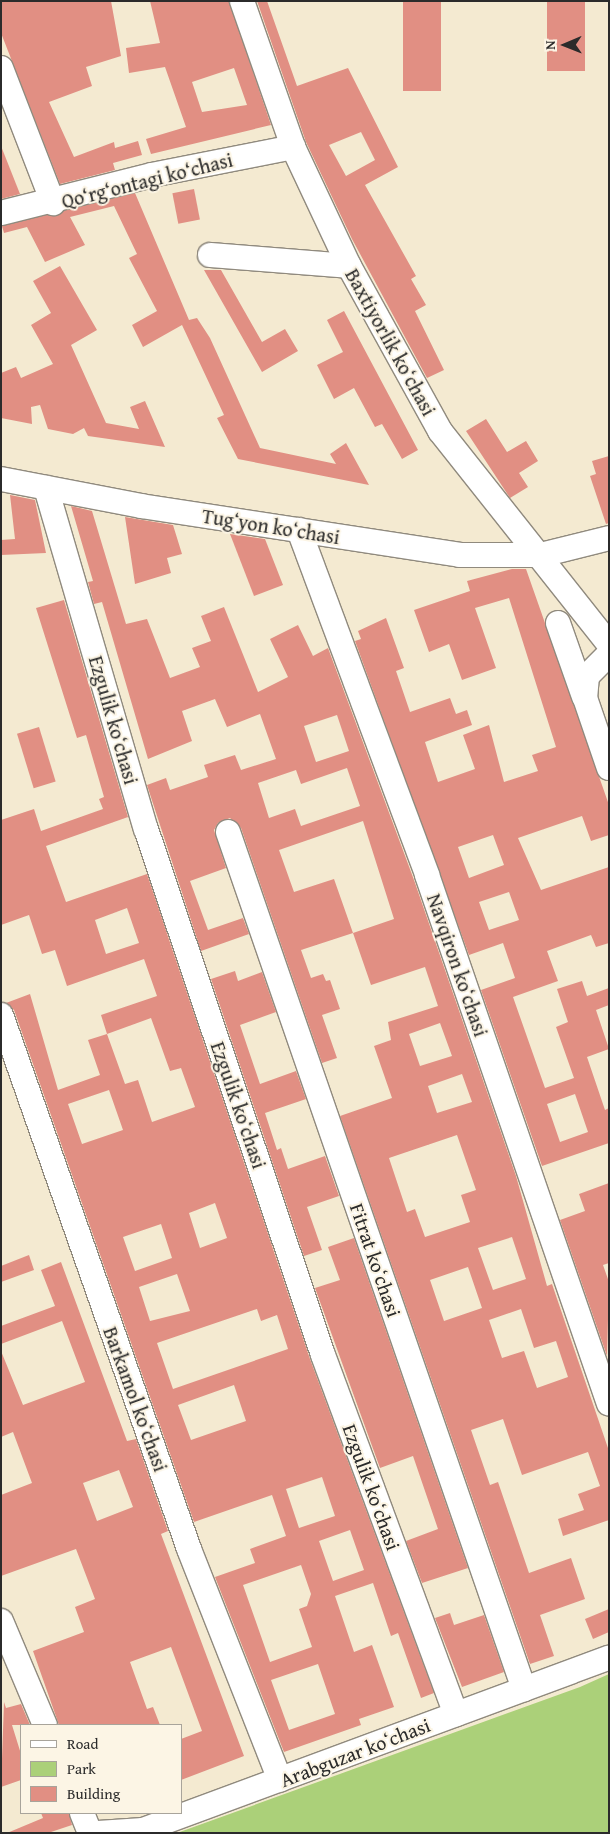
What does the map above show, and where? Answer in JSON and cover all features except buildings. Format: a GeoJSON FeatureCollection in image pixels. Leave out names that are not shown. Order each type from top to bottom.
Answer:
{"type":"FeatureCollection","features":[{"type":"Feature","properties":{"kind":"street","name":"Baxtiyorlik koʻchasi"},"geometry":{"type":"LineString","coordinates":[[242,1],[293,147],[349,266],[440,431],[542,555],[609,644]]}},
{"type":"Feature","properties":{"kind":"street"},"geometry":{"type":"LineString","coordinates":[[1,68],[53,203]]}},
{"type":"Feature","properties":{"kind":"street","name":"Qo‘rg‘ontagi ko‘chasi"},"geometry":{"type":"LineString","coordinates":[[1,213],[53,203],[152,174],[293,147]]}},
{"type":"Feature","properties":{"kind":"street"},"geometry":{"type":"LineString","coordinates":[[210,255],[349,266]]}},
{"type":"Feature","properties":{"kind":"street","name":"Tugʻyon koʻchasi"},"geometry":{"type":"LineString","coordinates":[[1,479],[299,530],[460,555],[542,555],[609,538]]}},
{"type":"Feature","properties":{"kind":"street","name":"Ezgulik koʻchasi"},"geometry":{"type":"LineString","coordinates":[[46,488],[146,829],[323,1355],[456,1714]]}},
{"type":"Feature","properties":{"kind":"street","name":"Navqiron koʻchasi"},"geometry":{"type":"LineString","coordinates":[[299,530],[427,875],[609,1404]]}},
{"type":"Feature","properties":{"kind":"street"},"geometry":{"type":"LineString","coordinates":[[558,622],[609,768]]}},
{"type":"Feature","properties":{"kind":"street"},"geometry":{"type":"LineString","coordinates":[[585,698],[587,676],[609,654]]}},
{"type":"Feature","properties":{"kind":"street","name":"Fitrat koʻchasi"},"geometry":{"type":"LineString","coordinates":[[228,832],[524,1689]]}},
{"type":"Feature","properties":{"kind":"street","name":"Barkamol koʻchasi"},"geometry":{"type":"LineString","coordinates":[[1,1015],[189,1549],[280,1780]]}},
{"type":"Feature","properties":{"kind":"street"},"geometry":{"type":"LineString","coordinates":[[1,1620],[45,1724]]}},
{"type":"Feature","properties":{"kind":"street","name":"Arabguzar koʻchasi"},"geometry":{"type":"LineString","coordinates":[[98,1833],[143,1831],[609,1658]]}},
{"type":"Feature","properties":{"kind":"street"},"geometry":{"type":"LineString","coordinates":[[82,1814],[90,1833]]}},
{"type":"Feature","properties":{"kind":"green space"},"geometry":{"type":"Polygon","coordinates":[[[609,1674],[609,1833],[177,1833],[580,1687],[609,1674]]]}}]}
